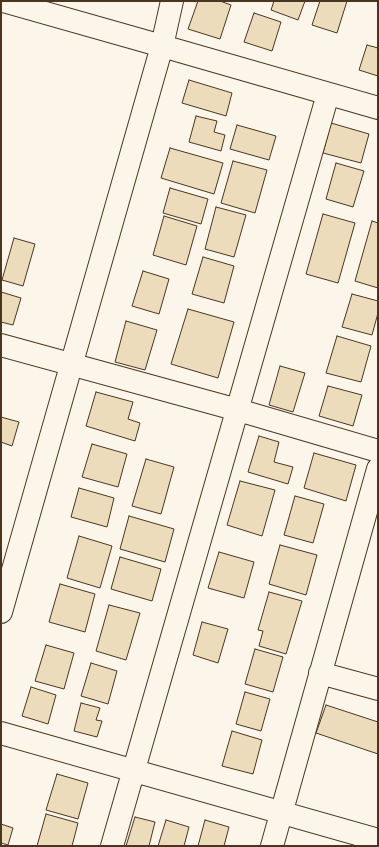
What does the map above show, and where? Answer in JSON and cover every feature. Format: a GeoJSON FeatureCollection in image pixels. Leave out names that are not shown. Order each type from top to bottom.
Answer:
{"type":"FeatureCollection","features":[{"type":"Feature","properties":{"kind":"street"},"geometry":{"type":"LineString","coordinates":[[3,1],[378,108]]}},
{"type":"Feature","properties":{"kind":"street"},"geometry":{"type":"LineString","coordinates":[[1,612],[162,46],[172,1]]}},
{"type":"Feature","properties":{"kind":"street"},"geometry":{"type":"LineString","coordinates":[[112,846],[328,94]]}},
{"type":"Feature","properties":{"kind":"street"},"geometry":{"type":"LineString","coordinates":[[1,345],[238,410],[378,451]]}},
{"type":"Feature","properties":{"kind":"street"},"geometry":{"type":"LineString","coordinates":[[272,846],[378,469]]}},
{"type":"Feature","properties":{"kind":"street"},"geometry":{"type":"LineString","coordinates":[[320,673],[378,689]]}},
{"type":"Feature","properties":{"kind":"street"},"geometry":{"type":"LineString","coordinates":[[1,733],[378,840]]}},
{"type":"Feature","properties":{"kind":"building"},"geometry":{"type":"Polygon","coordinates":[[[198,1],[220,1],[231,5],[220,39],[188,29],[198,1]]]}},
{"type":"Feature","properties":{"kind":"building"},"geometry":{"type":"Polygon","coordinates":[[[274,1],[305,1],[298,20],[271,10],[274,1]]]}},
{"type":"Feature","properties":{"kind":"building"},"geometry":{"type":"Polygon","coordinates":[[[320,1],[347,1],[337,33],[312,25],[320,1]]]}},
{"type":"Feature","properties":{"kind":"building"},"geometry":{"type":"Polygon","coordinates":[[[254,13],[281,22],[272,51],[244,42],[254,13]]]}},
{"type":"Feature","properties":{"kind":"building"},"geometry":{"type":"Polygon","coordinates":[[[367,45],[378,48],[378,76],[359,70],[367,45]]]}},
{"type":"Feature","properties":{"kind":"building"},"geometry":{"type":"Polygon","coordinates":[[[189,80],[232,93],[226,116],[182,103],[189,80]]]}},
{"type":"Feature","properties":{"kind":"building"},"geometry":{"type":"Polygon","coordinates":[[[196,116],[217,121],[214,132],[225,135],[221,151],[189,142],[196,116]]]}},
{"type":"Feature","properties":{"kind":"building"},"geometry":{"type":"Polygon","coordinates":[[[331,123],[369,134],[361,163],[323,153],[331,123]]]}},
{"type":"Feature","properties":{"kind":"building"},"geometry":{"type":"Polygon","coordinates":[[[237,125],[276,136],[269,160],[230,149],[237,125]]]}},
{"type":"Feature","properties":{"kind":"building"},"geometry":{"type":"Polygon","coordinates":[[[170,148],[223,163],[214,194],[161,178],[170,148]]]}},
{"type":"Feature","properties":{"kind":"building"},"geometry":{"type":"Polygon","coordinates":[[[233,161],[267,170],[255,213],[221,203],[233,161]]]}},
{"type":"Feature","properties":{"kind":"building"},"geometry":{"type":"Polygon","coordinates":[[[336,163],[364,171],[353,207],[326,199],[336,163]]]}},
{"type":"Feature","properties":{"kind":"building"},"geometry":{"type":"Polygon","coordinates":[[[170,188],[208,199],[201,224],[163,213],[170,188]]]}},
{"type":"Feature","properties":{"kind":"building"},"geometry":{"type":"Polygon","coordinates":[[[216,207],[246,215],[234,257],[205,249],[216,207]]]}},
{"type":"Feature","properties":{"kind":"building"},"geometry":{"type":"Polygon","coordinates":[[[323,214],[355,223],[338,283],[306,274],[323,214]]]}},
{"type":"Feature","properties":{"kind":"building"},"geometry":{"type":"Polygon","coordinates":[[[164,216],[197,226],[186,265],[153,255],[164,216]]]}},
{"type":"Feature","properties":{"kind":"building"},"geometry":{"type":"Polygon","coordinates":[[[372,221],[378,223],[378,288],[355,281],[372,221]]]}},
{"type":"Feature","properties":{"kind":"building"},"geometry":{"type":"Polygon","coordinates":[[[14,238],[35,244],[23,286],[2,280],[14,238]]]}},
{"type":"Feature","properties":{"kind":"building"},"geometry":{"type":"Polygon","coordinates":[[[203,257],[234,266],[224,303],[192,294],[203,257]]]}},
{"type":"Feature","properties":{"kind":"building"},"geometry":{"type":"Polygon","coordinates":[[[143,271],[169,279],[159,314],[132,306],[143,271]]]}},
{"type":"Feature","properties":{"kind":"building"},"geometry":{"type":"Polygon","coordinates":[[[1,292],[21,298],[13,325],[1,322],[1,292]]]}},
{"type":"Feature","properties":{"kind":"building"},"geometry":{"type":"Polygon","coordinates":[[[352,294],[378,301],[378,313],[372,335],[342,327],[352,294]]]}},
{"type":"Feature","properties":{"kind":"building"},"geometry":{"type":"Polygon","coordinates":[[[188,309],[234,322],[218,378],[171,364],[188,309]]]}},
{"type":"Feature","properties":{"kind":"building"},"geometry":{"type":"Polygon","coordinates":[[[126,321],[157,330],[145,370],[115,362],[126,321]]]}},
{"type":"Feature","properties":{"kind":"building"},"geometry":{"type":"Polygon","coordinates":[[[337,336],[371,346],[361,382],[326,373],[337,336]]]}},
{"type":"Feature","properties":{"kind":"building"},"geometry":{"type":"Polygon","coordinates":[[[280,366],[305,373],[293,412],[269,405],[280,366]]]}},
{"type":"Feature","properties":{"kind":"building"},"geometry":{"type":"Polygon","coordinates":[[[328,386],[362,395],[353,426],[319,416],[328,386]]]}},
{"type":"Feature","properties":{"kind":"building"},"geometry":{"type":"Polygon","coordinates":[[[96,392],[133,402],[128,419],[140,423],[135,441],[86,426],[96,392]]]}},
{"type":"Feature","properties":{"kind":"building"},"geometry":{"type":"Polygon","coordinates":[[[1,417],[19,422],[12,446],[1,442],[1,417]]]}},
{"type":"Feature","properties":{"kind":"building"},"geometry":{"type":"Polygon","coordinates":[[[259,436],[279,442],[274,462],[293,467],[288,484],[248,472],[259,436]]]}},
{"type":"Feature","properties":{"kind":"building"},"geometry":{"type":"Polygon","coordinates":[[[92,444],[127,454],[118,487],[82,477],[92,444]]]}},
{"type":"Feature","properties":{"kind":"building"},"geometry":{"type":"Polygon","coordinates":[[[314,453],[356,465],[346,501],[304,488],[314,453]]]}},
{"type":"Feature","properties":{"kind":"building"},"geometry":{"type":"Polygon","coordinates":[[[146,459],[174,467],[161,514],[132,506],[146,459]]]}},
{"type":"Feature","properties":{"kind":"building"},"geometry":{"type":"Polygon","coordinates":[[[240,481],[275,490],[262,536],[227,525],[240,481]]]}},
{"type":"Feature","properties":{"kind":"building"},"geometry":{"type":"Polygon","coordinates":[[[79,488],[114,498],[107,527],[71,517],[79,488]]]}},
{"type":"Feature","properties":{"kind":"building"},"geometry":{"type":"Polygon","coordinates":[[[295,496],[324,504],[313,543],[284,535],[295,496]]]}},
{"type":"Feature","properties":{"kind":"building"},"geometry":{"type":"Polygon","coordinates":[[[129,516],[174,529],[165,562],[120,549],[129,516]]]}},
{"type":"Feature","properties":{"kind":"building"},"geometry":{"type":"Polygon","coordinates":[[[79,536],[112,546],[100,588],[67,578],[79,536]]]}},
{"type":"Feature","properties":{"kind":"building"},"geometry":{"type":"Polygon","coordinates":[[[280,545],[317,555],[306,595],[269,584],[280,545]]]}},
{"type":"Feature","properties":{"kind":"building"},"geometry":{"type":"Polygon","coordinates":[[[219,552],[254,562],[244,598],[208,588],[219,552]]]}},
{"type":"Feature","properties":{"kind":"building"},"geometry":{"type":"Polygon","coordinates":[[[120,557],[161,569],[152,601],[111,589],[120,557]]]}},
{"type":"Feature","properties":{"kind":"building"},"geometry":{"type":"Polygon","coordinates":[[[60,584],[95,594],[85,632],[49,622],[60,584]]]}},
{"type":"Feature","properties":{"kind":"building"},"geometry":{"type":"Polygon","coordinates":[[[269,592],[302,601],[286,654],[259,646],[263,631],[258,630],[269,592]]]}},
{"type":"Feature","properties":{"kind":"building"},"geometry":{"type":"Polygon","coordinates":[[[109,605],[140,613],[126,660],[96,651],[109,605]]]}},
{"type":"Feature","properties":{"kind":"building"},"geometry":{"type":"Polygon","coordinates":[[[202,622],[228,629],[218,663],[193,655],[202,622]]]}},
{"type":"Feature","properties":{"kind":"building"},"geometry":{"type":"Polygon","coordinates":[[[46,645],[74,653],[64,689],[35,681],[46,645]]]}},
{"type":"Feature","properties":{"kind":"building"},"geometry":{"type":"Polygon","coordinates":[[[255,649],[283,657],[273,692],[245,684],[255,649]]]}},
{"type":"Feature","properties":{"kind":"building"},"geometry":{"type":"Polygon","coordinates":[[[91,663],[117,671],[108,704],[81,696],[91,663]]]}},
{"type":"Feature","properties":{"kind":"building"},"geometry":{"type":"Polygon","coordinates":[[[31,687],[56,695],[48,724],[22,716],[31,687]]]}},
{"type":"Feature","properties":{"kind":"building"},"geometry":{"type":"Polygon","coordinates":[[[245,692],[270,699],[261,731],[236,724],[245,692]]]}},
{"type":"Feature","properties":{"kind":"building"},"geometry":{"type":"Polygon","coordinates":[[[81,703],[100,708],[96,720],[102,721],[97,737],[74,731],[81,703]]]}},
{"type":"Feature","properties":{"kind":"building"},"geometry":{"type":"Polygon","coordinates":[[[326,705],[378,722],[378,754],[316,733],[326,705]]]}},
{"type":"Feature","properties":{"kind":"building"},"geometry":{"type":"Polygon","coordinates":[[[232,731],[262,740],[253,774],[222,766],[232,731]]]}},
{"type":"Feature","properties":{"kind":"building"},"geometry":{"type":"Polygon","coordinates":[[[57,774],[88,783],[78,819],[46,810],[57,774]]]}},
{"type":"Feature","properties":{"kind":"building"},"geometry":{"type":"Polygon","coordinates":[[[46,814],[78,823],[72,846],[37,846],[46,814]]]}},
{"type":"Feature","properties":{"kind":"building"},"geometry":{"type":"Polygon","coordinates":[[[135,817],[155,822],[149,846],[126,846],[135,817]]]}},
{"type":"Feature","properties":{"kind":"building"},"geometry":{"type":"Polygon","coordinates":[[[166,820],[189,827],[184,846],[158,846],[166,820]]]}},
{"type":"Feature","properties":{"kind":"building"},"geometry":{"type":"Polygon","coordinates":[[[205,820],[229,827],[224,846],[198,846],[205,820]]]}},
{"type":"Feature","properties":{"kind":"building"},"geometry":{"type":"Polygon","coordinates":[[[1,824],[13,828],[8,845],[1,843],[1,824]]]}}]}
